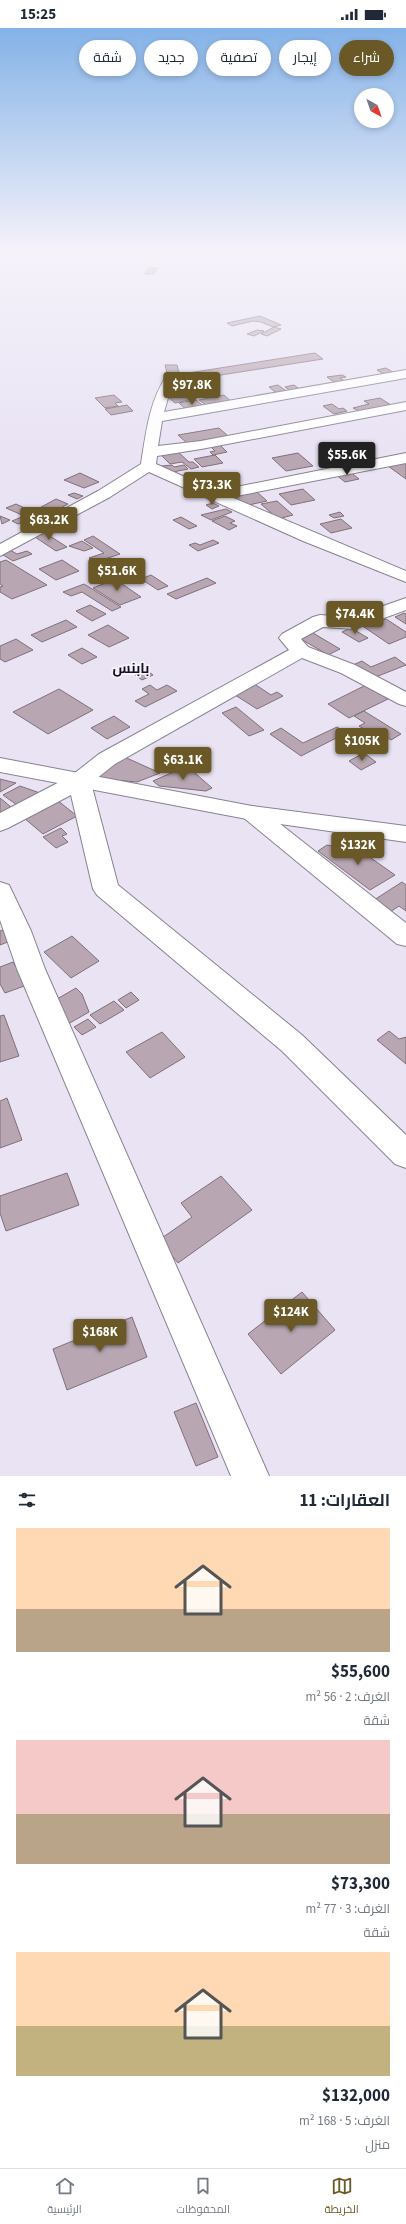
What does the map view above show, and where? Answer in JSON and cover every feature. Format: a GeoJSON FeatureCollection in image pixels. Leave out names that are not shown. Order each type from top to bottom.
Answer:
{"type":"FeatureCollection","features":[{"type":"Feature","properties":{"kind":"street"},"geometry":{"type":"LineString","coordinates":[[156,418],[406,374]]}},
{"type":"Feature","properties":{"kind":"street"},"geometry":{"type":"LineString","coordinates":[[149,459],[156,418],[165,387],[172,378]]}},
{"type":"Feature","properties":{"kind":"street"},"geometry":{"type":"LineString","coordinates":[[0,550],[104,494],[149,459],[201,445],[406,406]]}},
{"type":"Feature","properties":{"kind":"street"},"geometry":{"type":"LineString","coordinates":[[214,496],[406,458]]}},
{"type":"Feature","properties":{"kind":"street"},"geometry":{"type":"LineString","coordinates":[[149,459],[214,496],[269,519],[299,534],[406,577]]}},
{"type":"Feature","properties":{"kind":"street"},"geometry":{"type":"LineString","coordinates":[[406,604],[354,623],[320,621],[289,638],[301,651],[348,669],[406,700]]}},
{"type":"Feature","properties":{"kind":"street"},"geometry":{"type":"LineString","coordinates":[[0,823],[79,781],[107,759],[301,651]]}},
{"type":"Feature","properties":{"kind":"street"},"geometry":{"type":"LineString","coordinates":[[0,765],[252,813],[406,834]]}},
{"type":"Feature","properties":{"kind":"street"},"geometry":{"type":"LineString","coordinates":[[79,781],[106,889],[292,1043],[406,1155]]}},
{"type":"Feature","properties":{"kind":"street"},"geometry":{"type":"LineString","coordinates":[[252,813],[406,937]]}},
{"type":"Feature","properties":{"kind":"street"},"geometry":{"type":"LineString","coordinates":[[0,891],[18,931],[34,977],[250,1476]]}},
{"type":"Feature","properties":{"kind":"building"},"geometry":{"type":"Polygon","coordinates":[[[248,319],[266,319],[281,325],[273,327],[261,322],[253,321],[232,326],[227,323],[248,319]]]}},
{"type":"Feature","properties":{"kind":"building"},"geometry":{"type":"Polygon","coordinates":[[[274,327],[281,329],[267,336],[261,334],[274,327]]]}},
{"type":"Feature","properties":{"kind":"building"},"geometry":{"type":"Polygon","coordinates":[[[257,330],[264,331],[254,336],[247,334],[257,330]]]}},
{"type":"Feature","properties":{"kind":"building"},"geometry":{"type":"Polygon","coordinates":[[[315,353],[323,359],[189,380],[182,374],[315,353]]]}},
{"type":"Feature","properties":{"kind":"building"},"geometry":{"type":"Polygon","coordinates":[[[165,365],[177,365],[179,373],[167,373],[165,365]]]}},
{"type":"Feature","properties":{"kind":"building"},"geometry":{"type":"Polygon","coordinates":[[[386,368],[396,374],[387,376],[377,370],[386,368]]]}},
{"type":"Feature","properties":{"kind":"building"},"geometry":{"type":"Polygon","coordinates":[[[342,375],[346,377],[340,378],[346,382],[337,384],[327,377],[342,375]]]}},
{"type":"Feature","properties":{"kind":"building"},"geometry":{"type":"Polygon","coordinates":[[[278,385],[289,393],[279,395],[269,387],[278,385]]]}},
{"type":"Feature","properties":{"kind":"building"},"geometry":{"type":"Polygon","coordinates":[[[294,385],[302,391],[293,392],[285,387],[294,385]]]}},
{"type":"Feature","properties":{"kind":"building"},"geometry":{"type":"Polygon","coordinates":[[[184,392],[193,399],[175,403],[166,395],[184,392]]]}},
{"type":"Feature","properties":{"kind":"building"},"geometry":{"type":"Polygon","coordinates":[[[114,395],[122,402],[115,403],[118,406],[105,408],[95,398],[114,395]]]}},
{"type":"Feature","properties":{"kind":"building"},"geometry":{"type":"Polygon","coordinates":[[[224,395],[233,403],[209,407],[199,400],[224,395]]]}},
{"type":"Feature","properties":{"kind":"building"},"geometry":{"type":"Polygon","coordinates":[[[380,398],[391,405],[359,411],[353,408],[369,404],[364,401],[380,398]]]}},
{"type":"Feature","properties":{"kind":"building"},"geometry":{"type":"Polygon","coordinates":[[[196,400],[206,408],[188,411],[179,403],[196,400]]]}},
{"type":"Feature","properties":{"kind":"building"},"geometry":{"type":"Polygon","coordinates":[[[332,404],[339,409],[343,408],[347,411],[334,414],[323,406],[332,404]]]}},
{"type":"Feature","properties":{"kind":"building"},"geometry":{"type":"Polygon","coordinates":[[[127,405],[133,411],[111,415],[105,409],[127,405]]]}},
{"type":"Feature","properties":{"kind":"building"},"geometry":{"type":"Polygon","coordinates":[[[219,428],[228,436],[187,443],[178,435],[219,428]]]}},
{"type":"Feature","properties":{"kind":"building"},"geometry":{"type":"Polygon","coordinates":[[[220,445],[227,452],[213,455],[210,452],[215,451],[211,447],[220,445]]]}},
{"type":"Feature","properties":{"kind":"building"},"geometry":{"type":"Polygon","coordinates":[[[178,452],[189,462],[193,462],[199,467],[191,469],[182,462],[170,464],[161,455],[178,452]]]}},
{"type":"Feature","properties":{"kind":"building"},"geometry":{"type":"Polygon","coordinates":[[[298,453],[313,466],[286,471],[272,458],[298,453]]]}},
{"type":"Feature","properties":{"kind":"building"},"geometry":{"type":"Polygon","coordinates":[[[215,455],[223,463],[202,467],[194,459],[215,455]]]}},
{"type":"Feature","properties":{"kind":"building"},"geometry":{"type":"Polygon","coordinates":[[[406,462],[406,479],[388,466],[406,462]]]}},
{"type":"Feature","properties":{"kind":"building"},"geometry":{"type":"Polygon","coordinates":[[[172,465],[174,467],[184,465],[188,469],[168,473],[162,466],[172,465]]]}},
{"type":"Feature","properties":{"kind":"building"},"geometry":{"type":"Polygon","coordinates":[[[349,471],[359,479],[345,482],[335,474],[349,471]]]}},
{"type":"Feature","properties":{"kind":"building"},"geometry":{"type":"Polygon","coordinates":[[[80,473],[99,482],[84,488],[64,480],[80,473]]]}},
{"type":"Feature","properties":{"kind":"building"},"geometry":{"type":"Polygon","coordinates":[[[225,473],[232,480],[214,483],[207,477],[225,473]]]}},
{"type":"Feature","properties":{"kind":"building"},"geometry":{"type":"Polygon","coordinates":[[[303,489],[315,500],[291,505],[279,494],[303,489]]]}},
{"type":"Feature","properties":{"kind":"building"},"geometry":{"type":"Polygon","coordinates":[[[257,492],[267,501],[244,506],[234,496],[257,492]]]}},
{"type":"Feature","properties":{"kind":"building"},"geometry":{"type":"Polygon","coordinates":[[[74,493],[83,496],[77,499],[68,495],[74,493]]]}},
{"type":"Feature","properties":{"kind":"building"},"geometry":{"type":"Polygon","coordinates":[[[56,499],[68,504],[46,516],[34,511],[56,499]]]}},
{"type":"Feature","properties":{"kind":"building"},"geometry":{"type":"Polygon","coordinates":[[[277,501],[293,515],[278,519],[261,504],[277,501]]]}},
{"type":"Feature","properties":{"kind":"building"},"geometry":{"type":"Polygon","coordinates":[[[213,503],[219,506],[212,509],[206,505],[213,503]]]}},
{"type":"Feature","properties":{"kind":"building"},"geometry":{"type":"Polygon","coordinates":[[[16,504],[31,511],[22,515],[6,508],[16,504]]]}},
{"type":"Feature","properties":{"kind":"building"},"geometry":{"type":"Polygon","coordinates":[[[226,509],[232,512],[211,520],[201,515],[226,509]]]}},
{"type":"Feature","properties":{"kind":"building"},"geometry":{"type":"Polygon","coordinates":[[[340,512],[344,516],[334,518],[329,515],[340,512]]]}},
{"type":"Feature","properties":{"kind":"building"},"geometry":{"type":"Polygon","coordinates":[[[0,516],[10,520],[2,524],[0,516]]]}},
{"type":"Feature","properties":{"kind":"building"},"geometry":{"type":"Polygon","coordinates":[[[24,516],[30,519],[18,524],[12,521],[24,516]]]}},
{"type":"Feature","properties":{"kind":"building"},"geometry":{"type":"Polygon","coordinates":[[[225,516],[235,521],[230,523],[237,526],[229,530],[212,521],[225,516]]]}},
{"type":"Feature","properties":{"kind":"building"},"geometry":{"type":"Polygon","coordinates":[[[181,517],[197,526],[189,529],[173,520],[181,517]]]}},
{"type":"Feature","properties":{"kind":"building"},"geometry":{"type":"Polygon","coordinates":[[[341,519],[352,528],[331,533],[320,524],[341,519]]]}},
{"type":"Feature","properties":{"kind":"building"},"geometry":{"type":"Polygon","coordinates":[[[42,531],[67,547],[56,551],[32,535],[42,531]]]}},
{"type":"Feature","properties":{"kind":"building"},"geometry":{"type":"Polygon","coordinates":[[[93,536],[120,554],[96,562],[89,558],[104,553],[84,540],[93,536]]]}},
{"type":"Feature","properties":{"kind":"building"},"geometry":{"type":"Polygon","coordinates":[[[213,540],[219,543],[198,551],[189,545],[195,543],[200,545],[213,540]]]}},
{"type":"Feature","properties":{"kind":"building"},"geometry":{"type":"Polygon","coordinates":[[[82,541],[93,548],[84,551],[69,546],[82,541]]]}},
{"type":"Feature","properties":{"kind":"building"},"geometry":{"type":"Polygon","coordinates":[[[8,549],[17,554],[27,551],[32,554],[13,561],[0,553],[8,549]]]}},
{"type":"Feature","properties":{"kind":"building"},"geometry":{"type":"Polygon","coordinates":[[[6,560],[47,585],[12,599],[0,592],[0,587],[3,586],[0,584],[0,562],[6,560]]]}},
{"type":"Feature","properties":{"kind":"building"},"geometry":{"type":"Polygon","coordinates":[[[62,560],[79,571],[56,580],[39,569],[62,560]]]}},
{"type":"Feature","properties":{"kind":"building"},"geometry":{"type":"Polygon","coordinates":[[[151,575],[168,586],[158,590],[141,579],[151,575]]]}},
{"type":"Feature","properties":{"kind":"building"},"geometry":{"type":"Polygon","coordinates":[[[207,578],[216,583],[176,599],[167,594],[207,578]]]}},
{"type":"Feature","properties":{"kind":"building"},"geometry":{"type":"Polygon","coordinates":[[[115,579],[141,597],[120,605],[93,588],[115,579]]]}},
{"type":"Feature","properties":{"kind":"building"},"geometry":{"type":"Polygon","coordinates":[[[84,584],[121,607],[112,611],[82,592],[71,596],[63,592],[84,584]]]}},
{"type":"Feature","properties":{"kind":"building"},"geometry":{"type":"Polygon","coordinates":[[[90,605],[106,614],[92,621],[76,611],[90,605]]]}},
{"type":"Feature","properties":{"kind":"building"},"geometry":{"type":"Polygon","coordinates":[[[404,613],[406,614],[406,624],[395,617],[404,613]]]}},
{"type":"Feature","properties":{"kind":"building"},"geometry":{"type":"Polygon","coordinates":[[[386,619],[406,632],[406,637],[389,644],[364,627],[386,619]]]}},
{"type":"Feature","properties":{"kind":"building"},"geometry":{"type":"Polygon","coordinates":[[[66,620],[77,627],[42,642],[31,635],[66,620]]]}},
{"type":"Feature","properties":{"kind":"building"},"geometry":{"type":"Polygon","coordinates":[[[108,625],[129,638],[109,647],[88,635],[108,625]]]}},
{"type":"Feature","properties":{"kind":"building"},"geometry":{"type":"Polygon","coordinates":[[[351,628],[368,638],[359,642],[342,632],[351,628]]]}},
{"type":"Feature","properties":{"kind":"building"},"geometry":{"type":"Polygon","coordinates":[[[313,633],[340,649],[328,655],[301,639],[313,633]]]}},
{"type":"Feature","properties":{"kind":"building"},"geometry":{"type":"Polygon","coordinates":[[[16,639],[33,650],[5,662],[0,659],[0,646],[16,639]]]}},
{"type":"Feature","properties":{"kind":"building"},"geometry":{"type":"Polygon","coordinates":[[[82,648],[97,657],[82,664],[68,655],[82,648]]]}},
{"type":"Feature","properties":{"kind":"building"},"geometry":{"type":"Polygon","coordinates":[[[395,657],[406,665],[373,678],[353,665],[362,661],[371,667],[395,657]]]}},
{"type":"Feature","properties":{"kind":"building"},"geometry":{"type":"Polygon","coordinates":[[[146,670],[153,675],[142,680],[135,675],[146,670]]]}},
{"type":"Feature","properties":{"kind":"building"},"geometry":{"type":"Polygon","coordinates":[[[253,683],[271,695],[277,692],[283,696],[257,709],[232,693],[253,683]]]}},
{"type":"Feature","properties":{"kind":"building"},"geometry":{"type":"Polygon","coordinates":[[[150,685],[157,690],[167,685],[177,691],[145,707],[135,701],[149,694],[142,689],[150,685]]]}},
{"type":"Feature","properties":{"kind":"building"},"geometry":{"type":"Polygon","coordinates":[[[366,685],[388,699],[349,718],[328,704],[366,685]]]}},
{"type":"Feature","properties":{"kind":"building"},"geometry":{"type":"Polygon","coordinates":[[[59,689],[93,710],[48,734],[13,712],[59,689]]]}},
{"type":"Feature","properties":{"kind":"building"},"geometry":{"type":"Polygon","coordinates":[[[236,707],[264,730],[249,736],[222,713],[236,707]]]}},
{"type":"Feature","properties":{"kind":"building"},"geometry":{"type":"Polygon","coordinates":[[[364,711],[401,734],[391,740],[381,733],[375,736],[359,726],[365,723],[354,716],[364,711]]]}},
{"type":"Feature","properties":{"kind":"building"},"geometry":{"type":"Polygon","coordinates":[[[114,716],[130,727],[107,739],[91,728],[114,716]]]}},
{"type":"Feature","properties":{"kind":"building"},"geometry":{"type":"Polygon","coordinates":[[[337,727],[346,733],[301,756],[270,734],[281,728],[303,743],[337,727]]]}},
{"type":"Feature","properties":{"kind":"building"},"geometry":{"type":"Polygon","coordinates":[[[364,753],[376,762],[361,770],[349,761],[364,753]]]}},
{"type":"Feature","properties":{"kind":"building"},"geometry":{"type":"Polygon","coordinates":[[[120,755],[160,773],[137,782],[103,779],[95,775],[120,755]]]}},
{"type":"Feature","properties":{"kind":"building"},"geometry":{"type":"Polygon","coordinates":[[[187,766],[212,788],[206,791],[159,786],[153,781],[187,766]]]}},
{"type":"Feature","properties":{"kind":"building"},"geometry":{"type":"Polygon","coordinates":[[[0,779],[16,783],[0,792],[0,779]]]}},
{"type":"Feature","properties":{"kind":"building"},"geometry":{"type":"Polygon","coordinates":[[[20,786],[40,793],[17,805],[3,795],[20,786]]]}},
{"type":"Feature","properties":{"kind":"building"},"geometry":{"type":"Polygon","coordinates":[[[0,798],[11,807],[0,813],[0,798]]]}},
{"type":"Feature","properties":{"kind":"building"},"geometry":{"type":"Polygon","coordinates":[[[57,800],[77,816],[43,834],[24,818],[57,800]]]}},
{"type":"Feature","properties":{"kind":"building"},"geometry":{"type":"Polygon","coordinates":[[[61,828],[67,834],[62,836],[68,842],[56,848],[43,837],[61,828]]]}},
{"type":"Feature","properties":{"kind":"building"},"geometry":{"type":"Polygon","coordinates":[[[327,845],[361,851],[395,875],[370,890],[318,851],[327,845]]]}},
{"type":"Feature","properties":{"kind":"building"},"geometry":{"type":"Polygon","coordinates":[[[402,882],[406,885],[406,911],[399,906],[390,912],[374,900],[402,882]]]}},
{"type":"Feature","properties":{"kind":"building"},"geometry":{"type":"Polygon","coordinates":[[[7,929],[13,940],[0,945],[0,931],[7,929]]]}},
{"type":"Feature","properties":{"kind":"building"},"geometry":{"type":"Polygon","coordinates":[[[72,936],[99,961],[71,978],[44,952],[72,936]]]}},
{"type":"Feature","properties":{"kind":"building"},"geometry":{"type":"Polygon","coordinates":[[[13,962],[27,985],[5,993],[0,984],[0,967],[13,962]]]}},
{"type":"Feature","properties":{"kind":"building"},"geometry":{"type":"Polygon","coordinates":[[[76,988],[82,994],[89,1012],[68,1024],[57,999],[76,988]]]}},
{"type":"Feature","properties":{"kind":"building"},"geometry":{"type":"Polygon","coordinates":[[[131,992],[139,1000],[126,1008],[118,1000],[131,992]]]}},
{"type":"Feature","properties":{"kind":"building"},"geometry":{"type":"Polygon","coordinates":[[[114,1001],[124,1010],[100,1024],[90,1015],[114,1001]]]}},
{"type":"Feature","properties":{"kind":"building"},"geometry":{"type":"Polygon","coordinates":[[[4,1015],[19,1056],[0,1062],[0,1016],[4,1015]]]}},
{"type":"Feature","properties":{"kind":"building"},"geometry":{"type":"Polygon","coordinates":[[[88,1019],[96,1027],[82,1035],[74,1027],[88,1019]]]}},
{"type":"Feature","properties":{"kind":"building"},"geometry":{"type":"Polygon","coordinates":[[[389,1031],[399,1039],[406,1037],[406,1064],[377,1040],[389,1031]]]}},
{"type":"Feature","properties":{"kind":"building"},"geometry":{"type":"Polygon","coordinates":[[[162,1032],[185,1057],[150,1078],[126,1052],[162,1032]]]}},
{"type":"Feature","properties":{"kind":"building"},"geometry":{"type":"Polygon","coordinates":[[[7,1098],[22,1140],[0,1148],[0,1101],[7,1098]]]}},
{"type":"Feature","properties":{"kind":"building"},"geometry":{"type":"Polygon","coordinates":[[[67,1173],[79,1205],[6,1231],[0,1213],[0,1196],[67,1173]]]}},
{"type":"Feature","properties":{"kind":"building"},"geometry":{"type":"Polygon","coordinates":[[[221,1176],[252,1210],[178,1263],[159,1240],[192,1217],[181,1203],[221,1176]]]}},
{"type":"Feature","properties":{"kind":"building"},"geometry":{"type":"Polygon","coordinates":[[[302,1292],[335,1330],[281,1374],[248,1334],[302,1292]]]}},
{"type":"Feature","properties":{"kind":"building"},"geometry":{"type":"Polygon","coordinates":[[[132,1317],[147,1357],[67,1390],[53,1349],[132,1317]]]}},
{"type":"Feature","properties":{"kind":"building"},"geometry":{"type":"Polygon","coordinates":[[[196,1403],[218,1457],[196,1466],[174,1412],[196,1403]]]}},
{"type":"Feature","properties":{"kind":"district","name":"بابنس"},"geometry":{"type":"Point","coordinates":[131,669]}}]}
